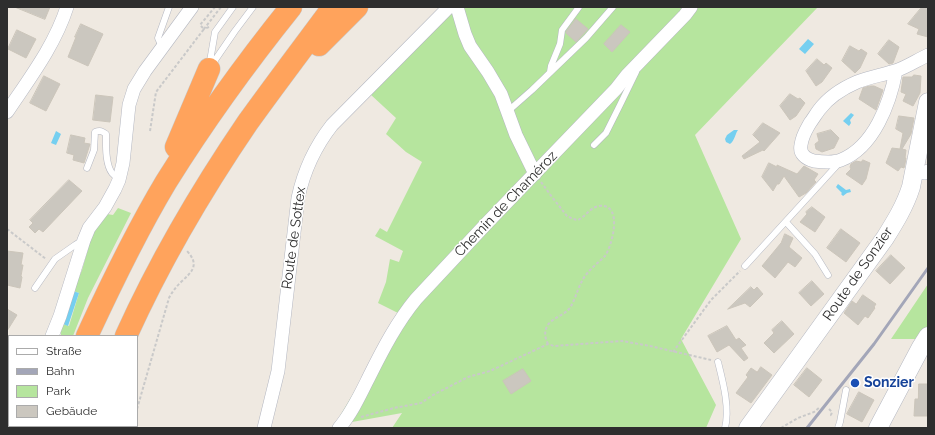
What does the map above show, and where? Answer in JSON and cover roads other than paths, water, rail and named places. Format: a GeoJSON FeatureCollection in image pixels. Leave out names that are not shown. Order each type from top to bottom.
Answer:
{"type":"FeatureCollection","features":[{"type":"Feature","properties":{"kind":"highway"},"geometry":{"type":"LineString","coordinates":[[87,335],[133,242],[165,184],[200,129],[291,7]]}},
{"type":"Feature","properties":{"kind":"highway"},"geometry":{"type":"LineString","coordinates":[[126,335],[163,262],[196,205],[244,128],[334,7]]}},
{"type":"Feature","properties":{"kind":"highway"},"geometry":{"type":"LineString","coordinates":[[268,95],[357,7]]}},
{"type":"Feature","properties":{"kind":"highway"},"geometry":{"type":"LineString","coordinates":[[133,242],[209,69]]}},
{"type":"Feature","properties":{"kind":"street"},"geometry":{"type":"LineString","coordinates":[[7,112],[37,67],[52,41],[67,7]]}},
{"type":"Feature","properties":{"kind":"street"},"geometry":{"type":"LineString","coordinates":[[52,335],[89,228],[105,207],[119,180],[123,163],[128,106],[134,89],[145,71],[192,7]]}},
{"type":"Feature","properties":{"kind":"street","name":"Route de Sottex"},"geometry":{"type":"LineString","coordinates":[[264,428],[278,371],[298,198],[307,166],[323,137],[332,125],[449,7]]}},
{"type":"Feature","properties":{"kind":"street"},"geometry":{"type":"LineString","coordinates":[[457,7],[470,46],[501,94],[516,135],[535,174]]}},
{"type":"Feature","properties":{"kind":"street","name":"Chemin de Chaméroz"},"geometry":{"type":"LineString","coordinates":[[342,424],[405,311],[486,224],[616,89],[627,75],[640,63],[691,7]]}},
{"type":"Feature","properties":{"kind":"street"},"geometry":{"type":"LineString","coordinates":[[896,71],[893,88],[882,117],[870,137],[856,152],[841,161],[822,162],[807,159],[803,155],[800,146],[804,132],[827,101],[859,81],[896,71],[928,55]]}},
{"type":"Feature","properties":{"kind":"street","name":"Route de Sonzier"},"geometry":{"type":"LineString","coordinates":[[748,428],[896,221],[921,172],[928,102]]}},
{"type":"Feature","properties":{"kind":"street"},"geometry":{"type":"LineString","coordinates":[[878,428],[928,336]]}},
{"type":"Feature","properties":{"kind":"lane"},"geometry":{"type":"LineString","coordinates":[[163,47],[158,38],[169,7]]}},
{"type":"Feature","properties":{"kind":"lane"},"geometry":{"type":"LineString","coordinates":[[209,69],[215,32],[234,7]]}},
{"type":"Feature","properties":{"kind":"lane"},"geometry":{"type":"LineString","coordinates":[[209,69],[253,7]]}},
{"type":"Feature","properties":{"kind":"lane"},"geometry":{"type":"LineString","coordinates":[[550,72],[560,44],[562,30],[579,7]]}},
{"type":"Feature","properties":{"kind":"lane"},"geometry":{"type":"LineString","coordinates":[[507,112],[586,38],[613,7]]}},
{"type":"Feature","properties":{"kind":"lane"},"geometry":{"type":"LineString","coordinates":[[594,145],[606,133],[640,63]]}},
{"type":"Feature","properties":{"kind":"lane"},"geometry":{"type":"LineString","coordinates":[[87,168],[94,150],[95,132],[103,132],[106,134],[107,161],[109,168],[119,180]]}},
{"type":"Feature","properties":{"kind":"lane"},"geometry":{"type":"LineString","coordinates":[[745,266],[841,161]]}},
{"type":"Feature","properties":{"kind":"lane"},"geometry":{"type":"LineString","coordinates":[[786,222],[815,254],[828,275]]}},
{"type":"Feature","properties":{"kind":"lane"},"geometry":{"type":"LineString","coordinates":[[35,288],[55,260],[75,244],[84,240]]}},
{"type":"Feature","properties":{"kind":"lane"},"geometry":{"type":"LineString","coordinates":[[718,362],[724,387],[727,421],[725,428]]}},
{"type":"Feature","properties":{"kind":"lane"},"geometry":{"type":"LineString","coordinates":[[838,428],[846,390]]}},
{"type":"Feature","properties":{"kind":"water"},"geometry":{"type":"Polygon","coordinates":[[[808,39],[814,44],[805,54],[799,49],[808,39]]]}},
{"type":"Feature","properties":{"kind":"water"},"geometry":{"type":"Polygon","coordinates":[[[851,113],[854,115],[850,120],[851,123],[849,126],[843,121],[851,113]]]}},
{"type":"Feature","properties":{"kind":"water"},"geometry":{"type":"Polygon","coordinates":[[[734,130],[738,130],[730,144],[726,142],[725,139],[727,135],[734,130]]]}},
{"type":"Feature","properties":{"kind":"water"},"geometry":{"type":"Polygon","coordinates":[[[56,131],[61,134],[56,145],[51,143],[56,131]]]}},
{"type":"Feature","properties":{"kind":"water"},"geometry":{"type":"Polygon","coordinates":[[[838,184],[846,190],[850,189],[851,192],[843,196],[836,187],[838,184]]]}},
{"type":"Feature","properties":{"kind":"water"},"geometry":{"type":"Polygon","coordinates":[[[73,291],[79,293],[68,326],[63,324],[73,291]]]}},
{"type":"Feature","properties":{"kind":"railway"},"geometry":{"type":"LineString","coordinates":[[807,428],[874,344],[928,268]]}},
{"type":"Feature","properties":{"kind":"place","name":"Sonzier"},"geometry":{"type":"Point","coordinates":[855,383]}}]}
